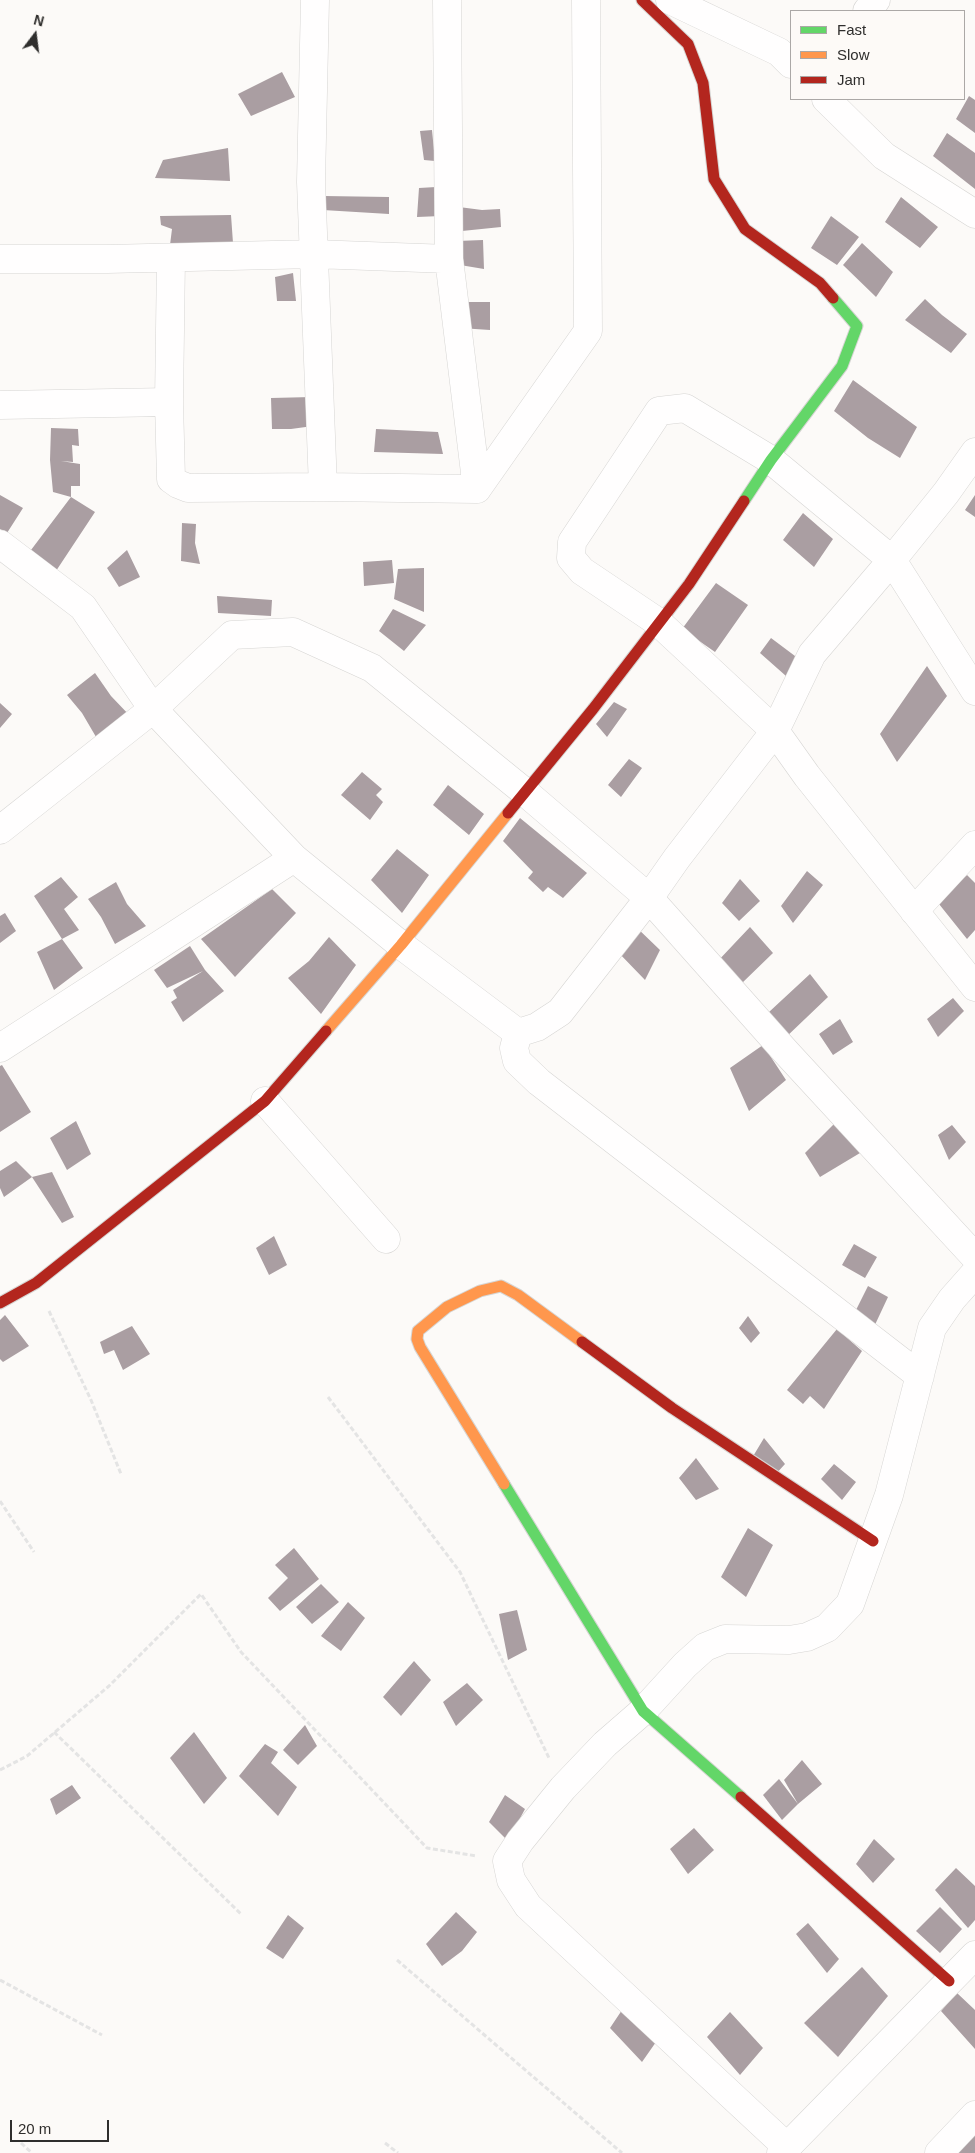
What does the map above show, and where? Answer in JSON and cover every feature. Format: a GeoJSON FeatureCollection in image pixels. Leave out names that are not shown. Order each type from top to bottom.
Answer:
{"type":"FeatureCollection","features":[{"type":"Feature","properties":{"kind":"street"},"geometry":{"type":"LineString","coordinates":[[315,0],[311,182],[323,487]]}},
{"type":"Feature","properties":{"kind":"street"},"geometry":{"type":"LineString","coordinates":[[447,0],[448,259],[477,489]]}},
{"type":"Feature","properties":{"kind":"street"},"geometry":{"type":"LineString","coordinates":[[477,489],[588,331],[586,0]]}},
{"type":"Feature","properties":{"kind":"street"},"geometry":{"type":"LineString","coordinates":[[0,1303],[36,1283],[265,1101],[401,945],[593,709],[689,584],[771,460],[842,366],[857,326],[820,283],[745,229],[714,179],[703,83],[688,44],[642,0]]}},
{"type":"Feature","properties":{"kind":"street"},"geometry":{"type":"LineString","coordinates":[[670,0],[779,52],[790,63]]}},
{"type":"Feature","properties":{"kind":"street"},"geometry":{"type":"LineString","coordinates":[[867,10],[876,0]]}},
{"type":"Feature","properties":{"kind":"street"},"geometry":{"type":"LineString","coordinates":[[827,100],[884,156],[975,214]]}},
{"type":"Feature","properties":{"kind":"street"},"geometry":{"type":"LineString","coordinates":[[0,258],[171,258],[314,254],[448,259]]}},
{"type":"Feature","properties":{"kind":"street"},"geometry":{"type":"LineString","coordinates":[[171,258],[169,402],[171,479],[188,488],[477,489]]}},
{"type":"Feature","properties":{"kind":"street"},"geometry":{"type":"LineString","coordinates":[[0,405],[169,402]]}},
{"type":"Feature","properties":{"kind":"street"},"geometry":{"type":"LineString","coordinates":[[975,691],[892,560],[771,460],[685,408],[660,411],[572,542],[571,558],[582,571],[658,622],[775,730],[807,776],[975,987]]}},
{"type":"Feature","properties":{"kind":"street"},"geometry":{"type":"LineString","coordinates":[[518,1033],[537,1027],[560,1012],[649,898],[677,858],[775,730],[812,654],[892,560],[946,493],[975,452]]}},
{"type":"Feature","properties":{"kind":"street"},"geometry":{"type":"LineString","coordinates":[[0,544],[82,607],[153,709],[294,858],[401,945],[518,1033]]}},
{"type":"Feature","properties":{"kind":"street"},"geometry":{"type":"LineString","coordinates":[[0,830],[153,709],[232,635],[293,632],[372,668],[526,793],[649,898],[975,1257]]}},
{"type":"Feature","properties":{"kind":"street"},"geometry":{"type":"LineString","coordinates":[[914,911],[975,845]]}},
{"type":"Feature","properties":{"kind":"street"},"geometry":{"type":"LineString","coordinates":[[0,1048],[294,858]]}},
{"type":"Feature","properties":{"kind":"street"},"geometry":{"type":"LineString","coordinates":[[518,1033],[514,1048],[517,1061],[539,1082],[920,1376]]}},
{"type":"Feature","properties":{"kind":"street"},"geometry":{"type":"LineString","coordinates":[[265,1101],[386,1239]]}},
{"type":"Feature","properties":{"kind":"street"},"geometry":{"type":"LineString","coordinates":[[975,1273],[952,1299],[932,1328],[889,1494],[850,1604],[827,1628],[807,1636],[789,1640],[725,1640],[705,1647],[685,1665],[643,1711],[605,1744],[563,1788],[520,1841],[507,1861],[511,1880],[528,1906],[784,2150],[975,1955]]}},
{"type":"Feature","properties":{"kind":"street"},"geometry":{"type":"LineString","coordinates":[[873,1541],[672,1408],[518,1295],[500,1286],[480,1291],[448,1307],[418,1332],[417,1339],[420,1347],[643,1711],[949,1981]]}},
{"type":"Feature","properties":{"kind":"street"},"geometry":{"type":"LineString","coordinates":[[939,2153],[975,2115]]}},
{"type":"Feature","properties":{"kind":"path"},"geometry":{"type":"LineString","coordinates":[[36,1283],[91,1400],[121,1474]]}},
{"type":"Feature","properties":{"kind":"path"},"geometry":{"type":"LineString","coordinates":[[328,1398],[460,1572],[563,1788]]}},
{"type":"Feature","properties":{"kind":"path"},"geometry":{"type":"LineString","coordinates":[[0,1502],[34,1552]]}},
{"type":"Feature","properties":{"kind":"path"},"geometry":{"type":"LineString","coordinates":[[0,1770],[27,1756],[109,1686],[201,1594],[241,1652],[427,1848],[507,1861]]}},
{"type":"Feature","properties":{"kind":"path"},"geometry":{"type":"LineString","coordinates":[[54,1732],[241,1914]]}},
{"type":"Feature","properties":{"kind":"path"},"geometry":{"type":"LineString","coordinates":[[397,1960],[622,2153]]}},
{"type":"Feature","properties":{"kind":"path"},"geometry":{"type":"LineString","coordinates":[[0,1980],[102,2035]]}},
{"type":"Feature","properties":{"kind":"path"},"geometry":{"type":"LineString","coordinates":[[22,2143],[32,2153]]}},
{"type":"Feature","properties":{"kind":"path"},"geometry":{"type":"LineString","coordinates":[[385,2143],[398,2153]]}},
{"type":"Feature","properties":{"kind":"building"},"geometry":{"type":"Polygon","coordinates":[[[282,72],[295,97],[251,116],[238,94],[282,72]]]}},
{"type":"Feature","properties":{"kind":"building"},"geometry":{"type":"Polygon","coordinates":[[[969,96],[975,100],[975,133],[956,119],[969,96]]]}},
{"type":"Feature","properties":{"kind":"building"},"geometry":{"type":"Polygon","coordinates":[[[432,130],[435,161],[424,160],[420,131],[432,130]]]}},
{"type":"Feature","properties":{"kind":"building"},"geometry":{"type":"Polygon","coordinates":[[[947,133],[975,153],[975,189],[933,156],[947,133]]]}},
{"type":"Feature","properties":{"kind":"building"},"geometry":{"type":"Polygon","coordinates":[[[228,148],[230,181],[155,178],[163,160],[228,148]]]}},
{"type":"Feature","properties":{"kind":"building"},"geometry":{"type":"Polygon","coordinates":[[[436,187],[441,216],[417,217],[419,188],[436,187]]]}},
{"type":"Feature","properties":{"kind":"building"},"geometry":{"type":"Polygon","coordinates":[[[324,196],[389,197],[389,214],[323,210],[324,196]]]}},
{"type":"Feature","properties":{"kind":"building"},"geometry":{"type":"Polygon","coordinates":[[[901,197],[938,227],[920,248],[885,222],[901,197]]]}},
{"type":"Feature","properties":{"kind":"building"},"geometry":{"type":"Polygon","coordinates":[[[459,207],[482,210],[500,209],[501,227],[462,231],[459,207]]]}},
{"type":"Feature","properties":{"kind":"building"},"geometry":{"type":"Polygon","coordinates":[[[231,215],[233,243],[170,245],[172,229],[161,225],[160,216],[231,215]]]}},
{"type":"Feature","properties":{"kind":"building"},"geometry":{"type":"Polygon","coordinates":[[[831,216],[859,237],[837,265],[811,248],[831,216]]]}},
{"type":"Feature","properties":{"kind":"building"},"geometry":{"type":"Polygon","coordinates":[[[483,240],[484,269],[460,265],[457,241],[483,240]]]}},
{"type":"Feature","properties":{"kind":"building"},"geometry":{"type":"Polygon","coordinates":[[[862,243],[893,272],[876,297],[843,265],[862,243]]]}},
{"type":"Feature","properties":{"kind":"building"},"geometry":{"type":"Polygon","coordinates":[[[293,273],[296,301],[277,301],[275,277],[293,273]]]}},
{"type":"Feature","properties":{"kind":"building"},"geometry":{"type":"Polygon","coordinates":[[[925,299],[967,334],[951,353],[905,320],[925,299]]]}},
{"type":"Feature","properties":{"kind":"building"},"geometry":{"type":"Polygon","coordinates":[[[460,302],[490,302],[490,330],[460,328],[460,302]]]}},
{"type":"Feature","properties":{"kind":"building"},"geometry":{"type":"Polygon","coordinates":[[[853,380],[917,427],[900,458],[868,438],[834,411],[853,380]]]}},
{"type":"Feature","properties":{"kind":"building"},"geometry":{"type":"Polygon","coordinates":[[[312,397],[313,426],[272,429],[271,398],[312,397]]]}},
{"type":"Feature","properties":{"kind":"building"},"geometry":{"type":"Polygon","coordinates":[[[51,428],[78,429],[79,446],[72,445],[73,462],[61,461],[80,464],[80,486],[71,486],[71,497],[53,492],[50,460],[51,428]]]}},
{"type":"Feature","properties":{"kind":"building"},"geometry":{"type":"Polygon","coordinates":[[[376,429],[438,432],[443,454],[374,452],[376,429]]]}},
{"type":"Feature","properties":{"kind":"building"},"geometry":{"type":"Polygon","coordinates":[[[0,495],[23,508],[7,533],[0,529],[0,495]]]}},
{"type":"Feature","properties":{"kind":"building"},"geometry":{"type":"Polygon","coordinates":[[[975,495],[975,517],[965,510],[975,495]]]}},
{"type":"Feature","properties":{"kind":"building"},"geometry":{"type":"Polygon","coordinates":[[[71,497],[95,512],[56,571],[31,550],[71,497]]]}},
{"type":"Feature","properties":{"kind":"building"},"geometry":{"type":"Polygon","coordinates":[[[803,513],[833,539],[814,567],[783,540],[803,513]]]}},
{"type":"Feature","properties":{"kind":"building"},"geometry":{"type":"Polygon","coordinates":[[[182,523],[196,524],[195,543],[200,564],[181,561],[182,523]]]}},
{"type":"Feature","properties":{"kind":"building"},"geometry":{"type":"Polygon","coordinates":[[[127,550],[140,577],[119,587],[107,568],[127,550]]]}},
{"type":"Feature","properties":{"kind":"building"},"geometry":{"type":"Polygon","coordinates":[[[392,560],[394,583],[364,586],[363,562],[392,560]]]}},
{"type":"Feature","properties":{"kind":"building"},"geometry":{"type":"Polygon","coordinates":[[[424,568],[424,612],[394,599],[398,569],[424,568]]]}},
{"type":"Feature","properties":{"kind":"building"},"geometry":{"type":"Polygon","coordinates":[[[716,583],[748,605],[715,652],[682,629],[716,583]]]}},
{"type":"Feature","properties":{"kind":"building"},"geometry":{"type":"Polygon","coordinates":[[[217,596],[272,600],[271,616],[218,613],[217,596]]]}},
{"type":"Feature","properties":{"kind":"building"},"geometry":{"type":"Polygon","coordinates":[[[393,609],[426,625],[404,651],[379,631],[393,609]]]}},
{"type":"Feature","properties":{"kind":"building"},"geometry":{"type":"Polygon","coordinates":[[[771,638],[799,659],[786,676],[760,653],[771,638]]]}},
{"type":"Feature","properties":{"kind":"building"},"geometry":{"type":"Polygon","coordinates":[[[927,666],[947,696],[897,762],[880,734],[927,666]]]}},
{"type":"Feature","properties":{"kind":"building"},"geometry":{"type":"Polygon","coordinates":[[[95,673],[111,696],[132,718],[99,742],[82,713],[67,695],[95,673]]]}},
{"type":"Feature","properties":{"kind":"building"},"geometry":{"type":"Polygon","coordinates":[[[614,702],[627,709],[607,737],[596,724],[614,702]]]}},
{"type":"Feature","properties":{"kind":"building"},"geometry":{"type":"Polygon","coordinates":[[[0,703],[12,714],[0,728],[0,703]]]}},
{"type":"Feature","properties":{"kind":"building"},"geometry":{"type":"Polygon","coordinates":[[[629,759],[642,768],[621,797],[608,785],[629,759]]]}},
{"type":"Feature","properties":{"kind":"building"},"geometry":{"type":"Polygon","coordinates":[[[362,772],[382,789],[376,795],[383,802],[370,820],[341,795],[362,772]]]}},
{"type":"Feature","properties":{"kind":"building"},"geometry":{"type":"Polygon","coordinates":[[[448,785],[484,814],[469,835],[433,805],[448,785]]]}},
{"type":"Feature","properties":{"kind":"building"},"geometry":{"type":"Polygon","coordinates":[[[520,818],[587,873],[563,898],[548,887],[543,892],[528,878],[533,872],[503,841],[520,818]]]}},
{"type":"Feature","properties":{"kind":"building"},"geometry":{"type":"Polygon","coordinates":[[[397,849],[429,875],[402,913],[371,880],[397,849]]]}},
{"type":"Feature","properties":{"kind":"building"},"geometry":{"type":"Polygon","coordinates":[[[807,871],[823,885],[793,923],[781,906],[807,871]]]}},
{"type":"Feature","properties":{"kind":"building"},"geometry":{"type":"Polygon","coordinates":[[[967,875],[975,883],[975,930],[967,939],[935,899],[967,875]]]}},
{"type":"Feature","properties":{"kind":"building"},"geometry":{"type":"Polygon","coordinates":[[[61,877],[78,897],[64,909],[79,930],[62,939],[34,896],[61,877]]]}},
{"type":"Feature","properties":{"kind":"building"},"geometry":{"type":"Polygon","coordinates":[[[740,879],[760,901],[739,921],[722,903],[740,879]]]}},
{"type":"Feature","properties":{"kind":"building"},"geometry":{"type":"Polygon","coordinates":[[[116,882],[127,904],[146,926],[115,944],[101,917],[88,899],[116,882]]]}},
{"type":"Feature","properties":{"kind":"building"},"geometry":{"type":"Polygon","coordinates":[[[272,889],[296,913],[235,977],[201,939],[272,889]]]}},
{"type":"Feature","properties":{"kind":"building"},"geometry":{"type":"Polygon","coordinates":[[[5,913],[16,931],[0,943],[0,916],[5,913]]]}},
{"type":"Feature","properties":{"kind":"building"},"geometry":{"type":"Polygon","coordinates":[[[634,925],[660,950],[645,980],[616,950],[634,925]]]}},
{"type":"Feature","properties":{"kind":"building"},"geometry":{"type":"Polygon","coordinates":[[[750,927],[773,953],[741,984],[716,963],[750,927]]]}},
{"type":"Feature","properties":{"kind":"building"},"geometry":{"type":"Polygon","coordinates":[[[329,937],[356,965],[321,1014],[288,978],[309,961],[329,937]]]}},
{"type":"Feature","properties":{"kind":"building"},"geometry":{"type":"Polygon","coordinates":[[[62,939],[83,968],[54,990],[37,952],[62,939]]]}},
{"type":"Feature","properties":{"kind":"building"},"geometry":{"type":"Polygon","coordinates":[[[190,946],[205,970],[224,991],[183,1022],[171,1002],[177,998],[173,990],[203,971],[167,988],[154,970],[190,946]]]}},
{"type":"Feature","properties":{"kind":"building"},"geometry":{"type":"Polygon","coordinates":[[[810,974],[828,997],[784,1039],[769,1012],[810,974]]]}},
{"type":"Feature","properties":{"kind":"building"},"geometry":{"type":"Polygon","coordinates":[[[953,998],[964,1011],[938,1037],[927,1019],[953,998]]]}},
{"type":"Feature","properties":{"kind":"building"},"geometry":{"type":"Polygon","coordinates":[[[840,1019],[853,1042],[833,1055],[819,1034],[840,1019]]]}},
{"type":"Feature","properties":{"kind":"building"},"geometry":{"type":"Polygon","coordinates":[[[763,1045],[786,1080],[749,1111],[730,1068],[763,1045]]]}},
{"type":"Feature","properties":{"kind":"building"},"geometry":{"type":"Polygon","coordinates":[[[2,1065],[31,1112],[0,1132],[0,1066],[2,1065]]]}},
{"type":"Feature","properties":{"kind":"building"},"geometry":{"type":"Polygon","coordinates":[[[843,1115],[865,1150],[820,1177],[805,1153],[843,1115]]]}},
{"type":"Feature","properties":{"kind":"building"},"geometry":{"type":"Polygon","coordinates":[[[76,1121],[91,1154],[67,1170],[50,1138],[76,1121]]]}},
{"type":"Feature","properties":{"kind":"building"},"geometry":{"type":"Polygon","coordinates":[[[952,1125],[966,1142],[949,1160],[938,1135],[952,1125]]]}},
{"type":"Feature","properties":{"kind":"building"},"geometry":{"type":"Polygon","coordinates":[[[16,1161],[32,1177],[4,1197],[0,1188],[0,1171],[16,1161]]]}},
{"type":"Feature","properties":{"kind":"building"},"geometry":{"type":"Polygon","coordinates":[[[52,1172],[74,1217],[62,1223],[32,1177],[52,1172]]]}},
{"type":"Feature","properties":{"kind":"building"},"geometry":{"type":"Polygon","coordinates":[[[274,1236],[287,1265],[269,1275],[256,1248],[274,1236]]]}},
{"type":"Feature","properties":{"kind":"building"},"geometry":{"type":"Polygon","coordinates":[[[854,1244],[877,1257],[865,1278],[842,1265],[854,1244]]]}},
{"type":"Feature","properties":{"kind":"building"},"geometry":{"type":"Polygon","coordinates":[[[868,1286],[888,1297],[873,1329],[853,1316],[868,1286]]]}},
{"type":"Feature","properties":{"kind":"building"},"geometry":{"type":"Polygon","coordinates":[[[5,1315],[29,1346],[3,1362],[0,1359],[0,1320],[5,1315]]]}},
{"type":"Feature","properties":{"kind":"building"},"geometry":{"type":"Polygon","coordinates":[[[748,1316],[760,1333],[751,1343],[739,1328],[748,1316]]]}},
{"type":"Feature","properties":{"kind":"building"},"geometry":{"type":"Polygon","coordinates":[[[132,1326],[150,1354],[123,1370],[114,1350],[104,1354],[100,1342],[132,1326]]]}},
{"type":"Feature","properties":{"kind":"building"},"geometry":{"type":"Polygon","coordinates":[[[837,1329],[862,1351],[824,1409],[810,1396],[803,1404],[787,1390],[837,1329]]]}},
{"type":"Feature","properties":{"kind":"building"},"geometry":{"type":"Polygon","coordinates":[[[764,1438],[785,1464],[775,1475],[752,1458],[764,1438]]]}},
{"type":"Feature","properties":{"kind":"building"},"geometry":{"type":"Polygon","coordinates":[[[696,1458],[719,1489],[696,1500],[679,1478],[696,1458]]]}},
{"type":"Feature","properties":{"kind":"building"},"geometry":{"type":"Polygon","coordinates":[[[834,1464],[856,1482],[842,1500],[821,1479],[834,1464]]]}},
{"type":"Feature","properties":{"kind":"building"},"geometry":{"type":"Polygon","coordinates":[[[748,1528],[773,1545],[746,1597],[721,1577],[748,1528]]]}},
{"type":"Feature","properties":{"kind":"building"},"geometry":{"type":"Polygon","coordinates":[[[294,1548],[319,1579],[280,1611],[268,1598],[288,1578],[275,1565],[294,1548]]]}},
{"type":"Feature","properties":{"kind":"building"},"geometry":{"type":"Polygon","coordinates":[[[321,1584],[339,1602],[312,1624],[296,1607],[321,1584]]]}},
{"type":"Feature","properties":{"kind":"building"},"geometry":{"type":"Polygon","coordinates":[[[348,1602],[365,1618],[341,1651],[321,1636],[348,1602]]]}},
{"type":"Feature","properties":{"kind":"building"},"geometry":{"type":"Polygon","coordinates":[[[517,1610],[527,1650],[508,1660],[499,1614],[517,1610]]]}},
{"type":"Feature","properties":{"kind":"building"},"geometry":{"type":"Polygon","coordinates":[[[414,1661],[431,1680],[401,1716],[383,1697],[414,1661]]]}},
{"type":"Feature","properties":{"kind":"building"},"geometry":{"type":"Polygon","coordinates":[[[467,1683],[483,1700],[456,1726],[443,1702],[467,1683]]]}},
{"type":"Feature","properties":{"kind":"building"},"geometry":{"type":"Polygon","coordinates":[[[305,1725],[317,1746],[298,1765],[283,1750],[305,1725]]]}},
{"type":"Feature","properties":{"kind":"building"},"geometry":{"type":"Polygon","coordinates":[[[194,1732],[227,1778],[204,1804],[170,1758],[194,1732]]]}},
{"type":"Feature","properties":{"kind":"building"},"geometry":{"type":"Polygon","coordinates":[[[265,1744],[278,1752],[271,1763],[297,1787],[278,1816],[239,1776],[265,1744]]]}},
{"type":"Feature","properties":{"kind":"building"},"geometry":{"type":"Polygon","coordinates":[[[802,1760],[822,1784],[798,1804],[784,1780],[802,1760]]]}},
{"type":"Feature","properties":{"kind":"building"},"geometry":{"type":"Polygon","coordinates":[[[779,1779],[798,1804],[782,1820],[763,1795],[779,1779]]]}},
{"type":"Feature","properties":{"kind":"building"},"geometry":{"type":"Polygon","coordinates":[[[72,1785],[81,1798],[56,1815],[50,1799],[72,1785]]]}},
{"type":"Feature","properties":{"kind":"building"},"geometry":{"type":"Polygon","coordinates":[[[505,1795],[525,1809],[508,1841],[489,1822],[505,1795]]]}},
{"type":"Feature","properties":{"kind":"building"},"geometry":{"type":"Polygon","coordinates":[[[694,1828],[714,1850],[688,1874],[670,1849],[694,1828]]]}},
{"type":"Feature","properties":{"kind":"building"},"geometry":{"type":"Polygon","coordinates":[[[874,1839],[895,1859],[873,1883],[856,1864],[874,1839]]]}},
{"type":"Feature","properties":{"kind":"building"},"geometry":{"type":"Polygon","coordinates":[[[956,1868],[975,1886],[975,1920],[968,1928],[935,1890],[956,1868]]]}},
{"type":"Feature","properties":{"kind":"building"},"geometry":{"type":"Polygon","coordinates":[[[940,1907],[962,1929],[940,1953],[916,1931],[940,1907]]]}},
{"type":"Feature","properties":{"kind":"building"},"geometry":{"type":"Polygon","coordinates":[[[456,1912],[477,1932],[462,1951],[442,1966],[426,1944],[456,1912]]]}},
{"type":"Feature","properties":{"kind":"building"},"geometry":{"type":"Polygon","coordinates":[[[288,1915],[304,1928],[283,1959],[266,1948],[288,1915]]]}},
{"type":"Feature","properties":{"kind":"building"},"geometry":{"type":"Polygon","coordinates":[[[808,1923],[839,1959],[827,1973],[796,1934],[808,1923]]]}},
{"type":"Feature","properties":{"kind":"building"},"geometry":{"type":"Polygon","coordinates":[[[862,1967],[888,1996],[838,2057],[804,2023],[862,1967]]]}},
{"type":"Feature","properties":{"kind":"building"},"geometry":{"type":"Polygon","coordinates":[[[957,1993],[975,2010],[975,2049],[941,2011],[957,1993]]]}},
{"type":"Feature","properties":{"kind":"building"},"geometry":{"type":"Polygon","coordinates":[[[624,2007],[656,2042],[642,2062],[610,2028],[624,2007]]]}},
{"type":"Feature","properties":{"kind":"building"},"geometry":{"type":"Polygon","coordinates":[[[730,2012],[763,2048],[740,2075],[707,2037],[730,2012]]]}},
{"type":"Feature","properties":{"kind":"building"},"geometry":{"type":"Polygon","coordinates":[[[975,2127],[975,2153],[955,2153],[975,2127]]]}},
{"type":"Feature","properties":{"kind":"traffic: fast"},"geometry":{"type":"LineString","coordinates":[[744,501],[771,460],[842,366],[857,326],[833,298]]}},
{"type":"Feature","properties":{"kind":"traffic: fast"},"geometry":{"type":"LineString","coordinates":[[504,1484],[643,1711],[741,1797]]}},
{"type":"Feature","properties":{"kind":"traffic: slow"},"geometry":{"type":"LineString","coordinates":[[326,1031],[401,945],[508,813]]}},
{"type":"Feature","properties":{"kind":"traffic: slow"},"geometry":{"type":"LineString","coordinates":[[504,1484],[420,1347],[417,1339],[418,1331],[447,1307],[480,1291],[501,1286],[518,1295],[582,1342]]}},
{"type":"Feature","properties":{"kind":"traffic: jam"},"geometry":{"type":"LineString","coordinates":[[642,0],[688,44],[703,83],[714,179],[745,229],[820,283],[833,298]]}},
{"type":"Feature","properties":{"kind":"traffic: jam"},"geometry":{"type":"LineString","coordinates":[[508,813],[593,709],[689,584],[744,501]]}},
{"type":"Feature","properties":{"kind":"traffic: jam"},"geometry":{"type":"LineString","coordinates":[[0,1303],[36,1283],[265,1101],[326,1031]]}},
{"type":"Feature","properties":{"kind":"traffic: jam"},"geometry":{"type":"LineString","coordinates":[[582,1342],[672,1408],[873,1541]]}},
{"type":"Feature","properties":{"kind":"traffic: jam"},"geometry":{"type":"LineString","coordinates":[[741,1797],[949,1981]]}}]}
